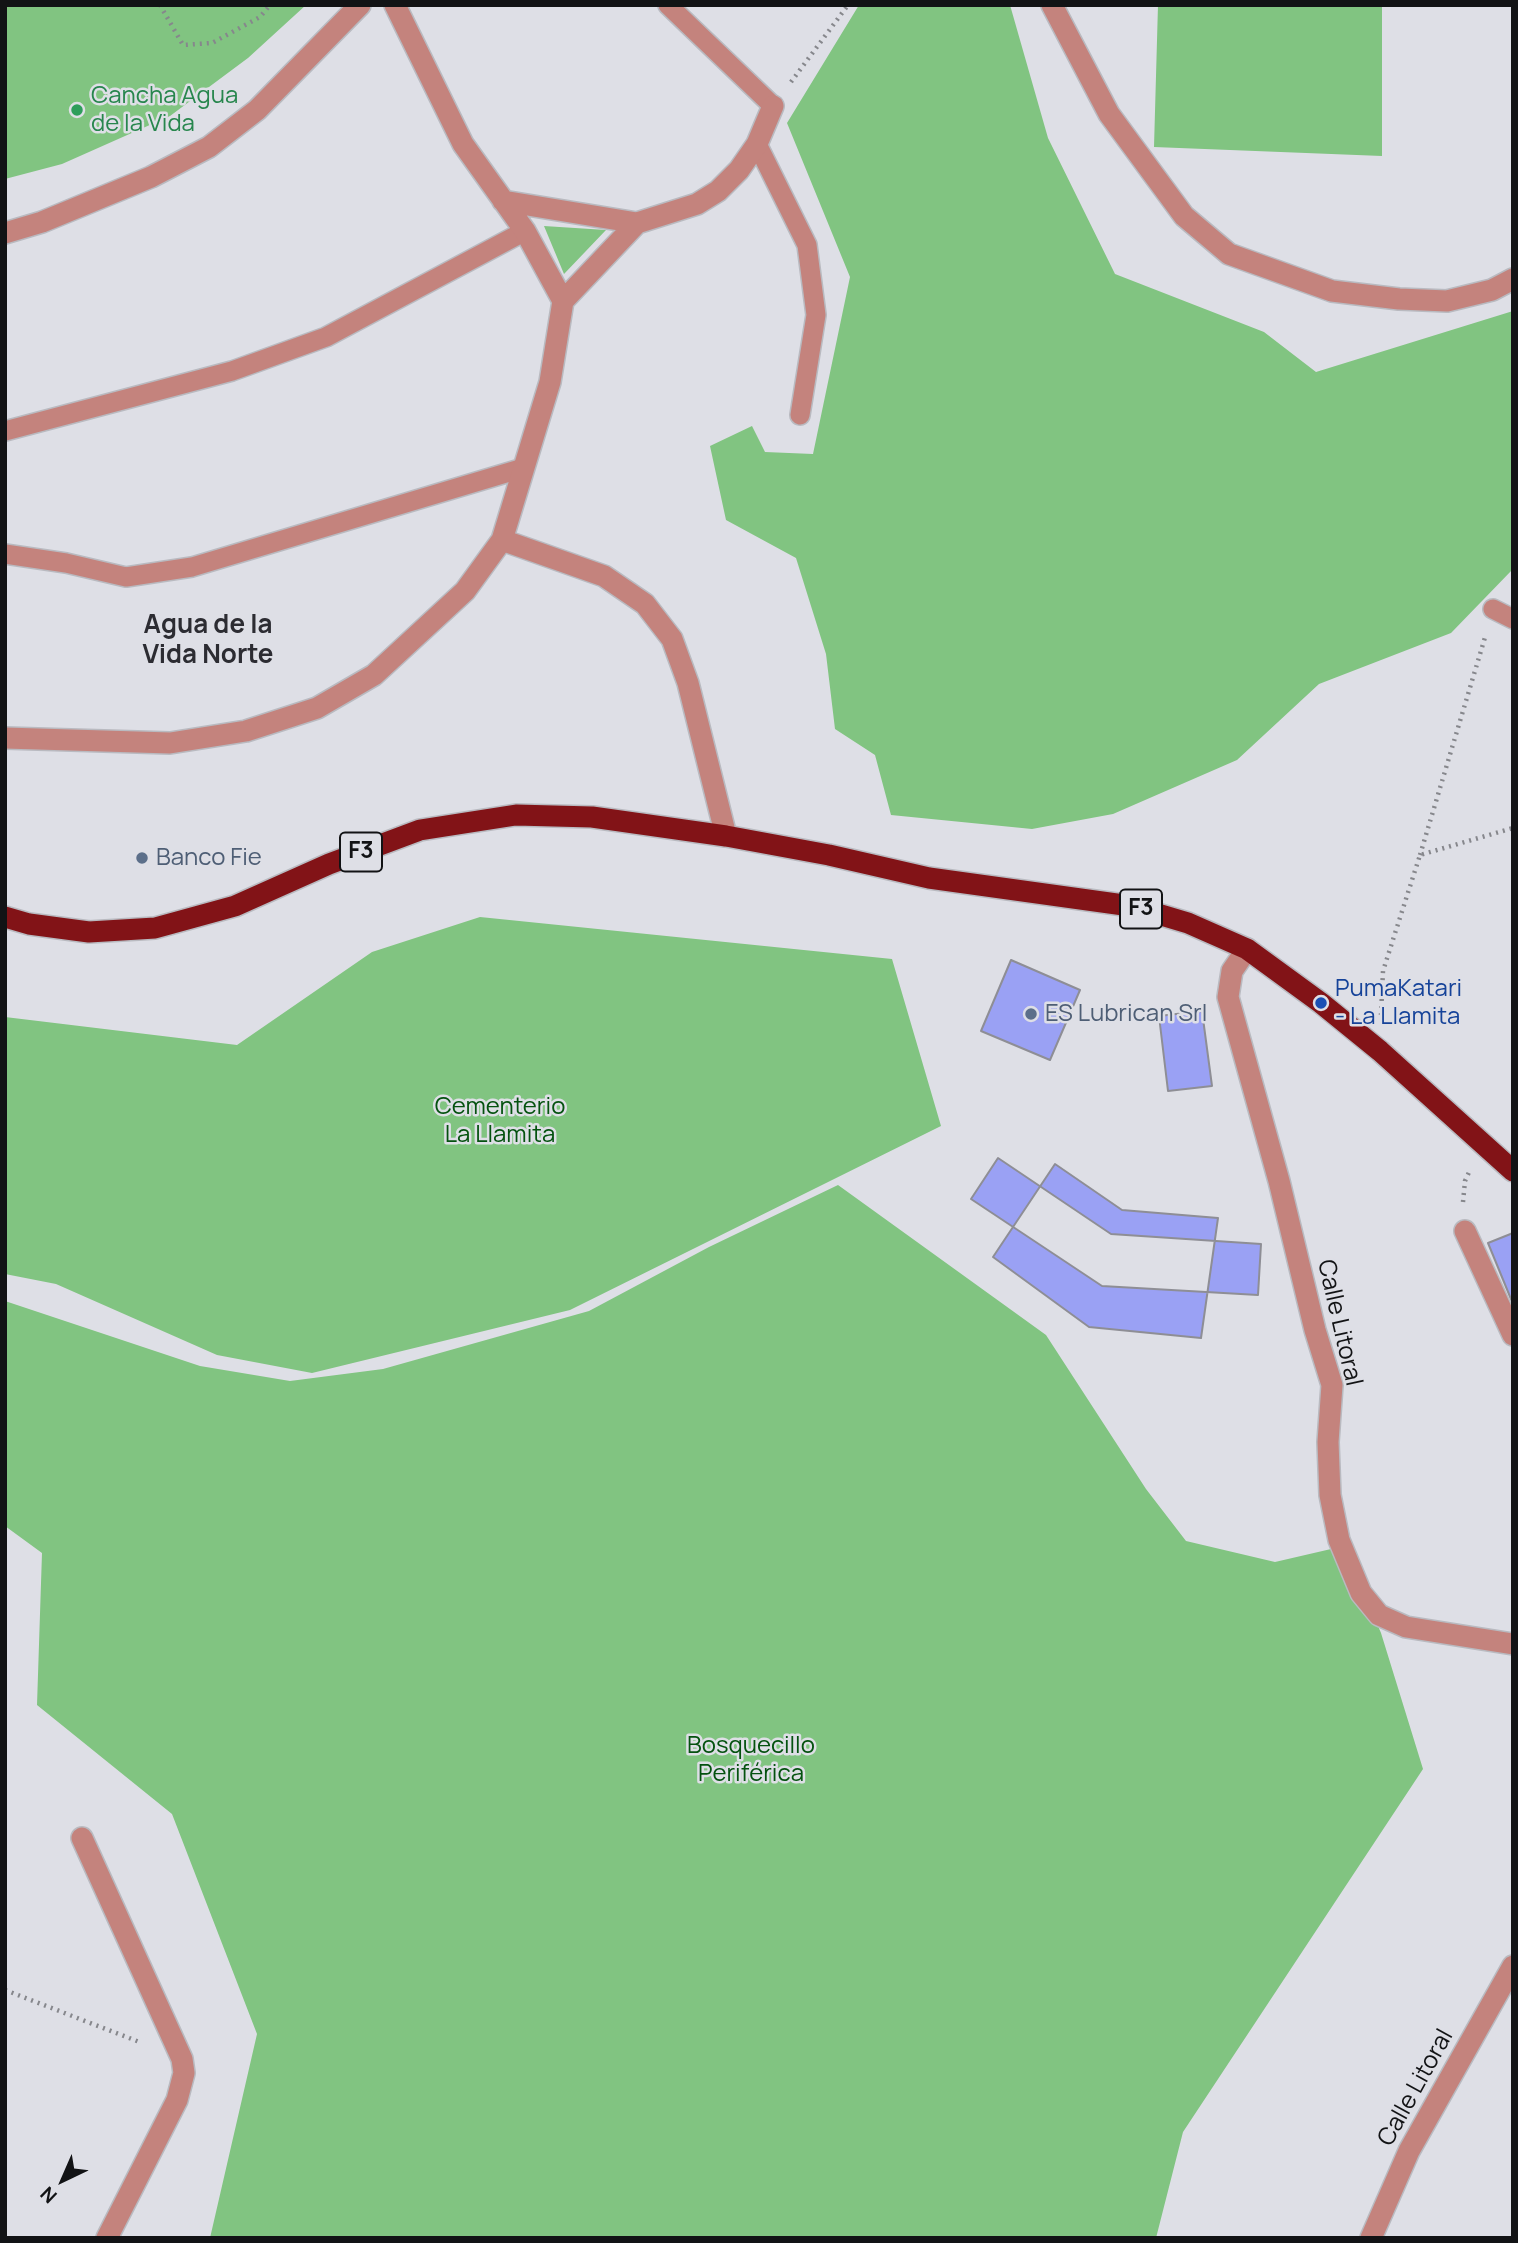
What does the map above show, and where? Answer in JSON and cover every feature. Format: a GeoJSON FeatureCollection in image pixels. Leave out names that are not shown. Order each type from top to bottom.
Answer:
{"type":"FeatureCollection","features":[{"type":"Feature","properties":{"kind":"highway","name":"F3"},"geometry":{"type":"LineString","coordinates":[[5,917],[29,925],[89,932],[155,928],[235,906],[329,864],[420,830],[516,815],[592,817],[726,836],[829,855],[929,878],[1131,906],[1188,923],[1247,949],[1321,1003],[1380,1051],[1513,1171]]}},
{"type":"Feature","properties":{"kind":"street"},"geometry":{"type":"LineString","coordinates":[[5,233],[42,222],[151,177],[209,147],[257,110],[360,5]]}},
{"type":"Feature","properties":{"kind":"street"},"geometry":{"type":"LineString","coordinates":[[395,5],[463,144],[525,231],[563,301]]}},
{"type":"Feature","properties":{"kind":"street"},"geometry":{"type":"LineString","coordinates":[[1052,5],[1109,114],[1184,216],[1229,254],[1332,291],[1399,299],[1447,302],[1492,290],[1513,279]]}},
{"type":"Feature","properties":{"kind":"street"},"geometry":{"type":"LineString","coordinates":[[503,201],[637,223],[696,204],[718,191],[739,170],[757,144],[774,106]]}},
{"type":"Feature","properties":{"kind":"street"},"geometry":{"type":"LineString","coordinates":[[5,738],[170,743],[246,731],[317,708],[374,675],[465,591],[502,540],[550,382],[563,301],[637,223]]}},
{"type":"Feature","properties":{"kind":"street"},"geometry":{"type":"LineString","coordinates":[[502,540],[604,576],[645,604],[672,639],[688,683],[726,836]]}},
{"type":"Feature","properties":{"kind":"street","name":"Calle Litoral"},"geometry":{"type":"LineString","coordinates":[[1247,949],[1232,971],[1228,997],[1279,1181],[1315,1330],[1332,1385],[1328,1443],[1331,1495],[1339,1540],[1361,1593],[1379,1615],[1406,1627],[1513,1644]]}},
{"type":"Feature","properties":{"kind":"street"},"geometry":{"type":"LineString","coordinates":[[1465,1231],[1513,1335]]}},
{"type":"Feature","properties":{"kind":"street"},"geometry":{"type":"LineString","coordinates":[[82,1838],[182,2059],[184,2073],[177,2100],[107,2238]]}},
{"type":"Feature","properties":{"kind":"street","name":"Calle Litoral"},"geometry":{"type":"LineString","coordinates":[[1371,2238],[1409,2151],[1513,1965]]}},
{"type":"Feature","properties":{"kind":"lane"},"geometry":{"type":"LineString","coordinates":[[668,5],[774,106]]}},
{"type":"Feature","properties":{"kind":"lane"},"geometry":{"type":"LineString","coordinates":[[757,144],[807,246],[816,315],[800,415]]}},
{"type":"Feature","properties":{"kind":"lane"},"geometry":{"type":"LineString","coordinates":[[5,430],[232,371],[326,337],[525,231]]}},
{"type":"Feature","properties":{"kind":"lane"},"geometry":{"type":"LineString","coordinates":[[5,554],[66,563],[126,577],[192,567],[523,468]]}},
{"type":"Feature","properties":{"kind":"lane"},"geometry":{"type":"LineString","coordinates":[[1493,609],[1513,619]]}},
{"type":"Feature","properties":{"kind":"path"},"geometry":{"type":"LineString","coordinates":[[160,5],[183,45],[212,43],[260,17],[270,5]]}},
{"type":"Feature","properties":{"kind":"path"},"geometry":{"type":"LineString","coordinates":[[774,106],[848,5]]}},
{"type":"Feature","properties":{"kind":"path"},"geometry":{"type":"LineString","coordinates":[[1380,1051],[1382,971],[1420,855],[1493,609]]}},
{"type":"Feature","properties":{"kind":"path"},"geometry":{"type":"LineString","coordinates":[[1420,855],[1513,828]]}},
{"type":"Feature","properties":{"kind":"path"},"geometry":{"type":"LineString","coordinates":[[1465,1231],[1462,1211],[1465,1181],[1483,1145]]}},
{"type":"Feature","properties":{"kind":"path"},"geometry":{"type":"LineString","coordinates":[[5,1990],[182,2059]]}},
{"type":"Feature","properties":{"kind":"green space"},"geometry":{"type":"Polygon","coordinates":[[[5,5],[306,5],[248,58],[170,116],[62,164],[5,179],[5,5]]]}},
{"type":"Feature","properties":{"kind":"green space"},"geometry":{"type":"Polygon","coordinates":[[[859,5],[1010,5],[1048,138],[1115,274],[1264,332],[1316,372],[1513,311],[1513,569],[1451,633],[1319,684],[1237,760],[1113,814],[1032,829],[891,815],[875,755],[835,729],[826,654],[796,558],[726,520],[710,446],[752,426],[765,452],[813,454],[850,277],[787,123],[859,5]]]}},
{"type":"Feature","properties":{"kind":"green space"},"geometry":{"type":"Polygon","coordinates":[[[1158,5],[1382,5],[1382,156],[1154,147],[1158,5]]]}},
{"type":"Feature","properties":{"kind":"green space"},"geometry":{"type":"Polygon","coordinates":[[[544,226],[606,230],[564,274],[544,226]]]}},
{"type":"Feature","properties":{"kind":"green space","name":"Cementerio La Llamita"},"geometry":{"type":"Polygon","coordinates":[[[480,917],[892,959],[941,1126],[570,1310],[312,1373],[217,1355],[56,1284],[5,1274],[5,1017],[237,1045],[372,952],[480,917]]]}},
{"type":"Feature","properties":{"kind":"green space","name":"Bosquecillo Periférica"},"geometry":{"type":"Polygon","coordinates":[[[838,1185],[1046,1335],[1146,1489],[1186,1541],[1275,1562],[1344,1546],[1381,1633],[1423,1769],[1183,2132],[1156,2238],[210,2238],[257,2034],[172,1814],[37,1705],[42,1553],[5,1526],[5,1301],[200,1366],[290,1381],[383,1369],[589,1311],[709,1247],[838,1185]]]}},
{"type":"Feature","properties":{"kind":"building"},"geometry":{"type":"Polygon","coordinates":[[[1011,960],[1080,990],[1050,1060],[981,1031],[1011,960]]]}},
{"type":"Feature","properties":{"kind":"building"},"geometry":{"type":"Polygon","coordinates":[[[1202,1011],[1212,1086],[1168,1091],[1159,1016],[1202,1011]]]}},
{"type":"Feature","properties":{"kind":"building"},"geometry":{"type":"Polygon","coordinates":[[[998,1158],[1111,1234],[1261,1244],[1258,1295],[1102,1286],[971,1199],[998,1158]]]}},
{"type":"Feature","properties":{"kind":"building"},"geometry":{"type":"Polygon","coordinates":[[[1055,1164],[1122,1210],[1218,1218],[1201,1338],[1089,1327],[993,1257],[1055,1164]]]}},
{"type":"Feature","properties":{"kind":"building"},"geometry":{"type":"Polygon","coordinates":[[[1513,1233],[1513,1304],[1488,1243],[1513,1233]]]}},
{"type":"Feature","properties":{"kind":"place","name":"Cancha Agua de la Vida"},"geometry":{"type":"Point","coordinates":[77,110]}},
{"type":"Feature","properties":{"kind":"place","name":"Banco Fie"},"geometry":{"type":"Point","coordinates":[142,858]}},
{"type":"Feature","properties":{"kind":"place","name":"PumaKatari - La Llamita"},"geometry":{"type":"Point","coordinates":[1321,1003]}},
{"type":"Feature","properties":{"kind":"place","name":"ES Lubrican Srl"},"geometry":{"type":"Point","coordinates":[1031,1014]}},
{"type":"Feature","properties":{"kind":"district","name":"Agua de la Vida Norte"},"geometry":{"type":"Point","coordinates":[208,641]}}]}
